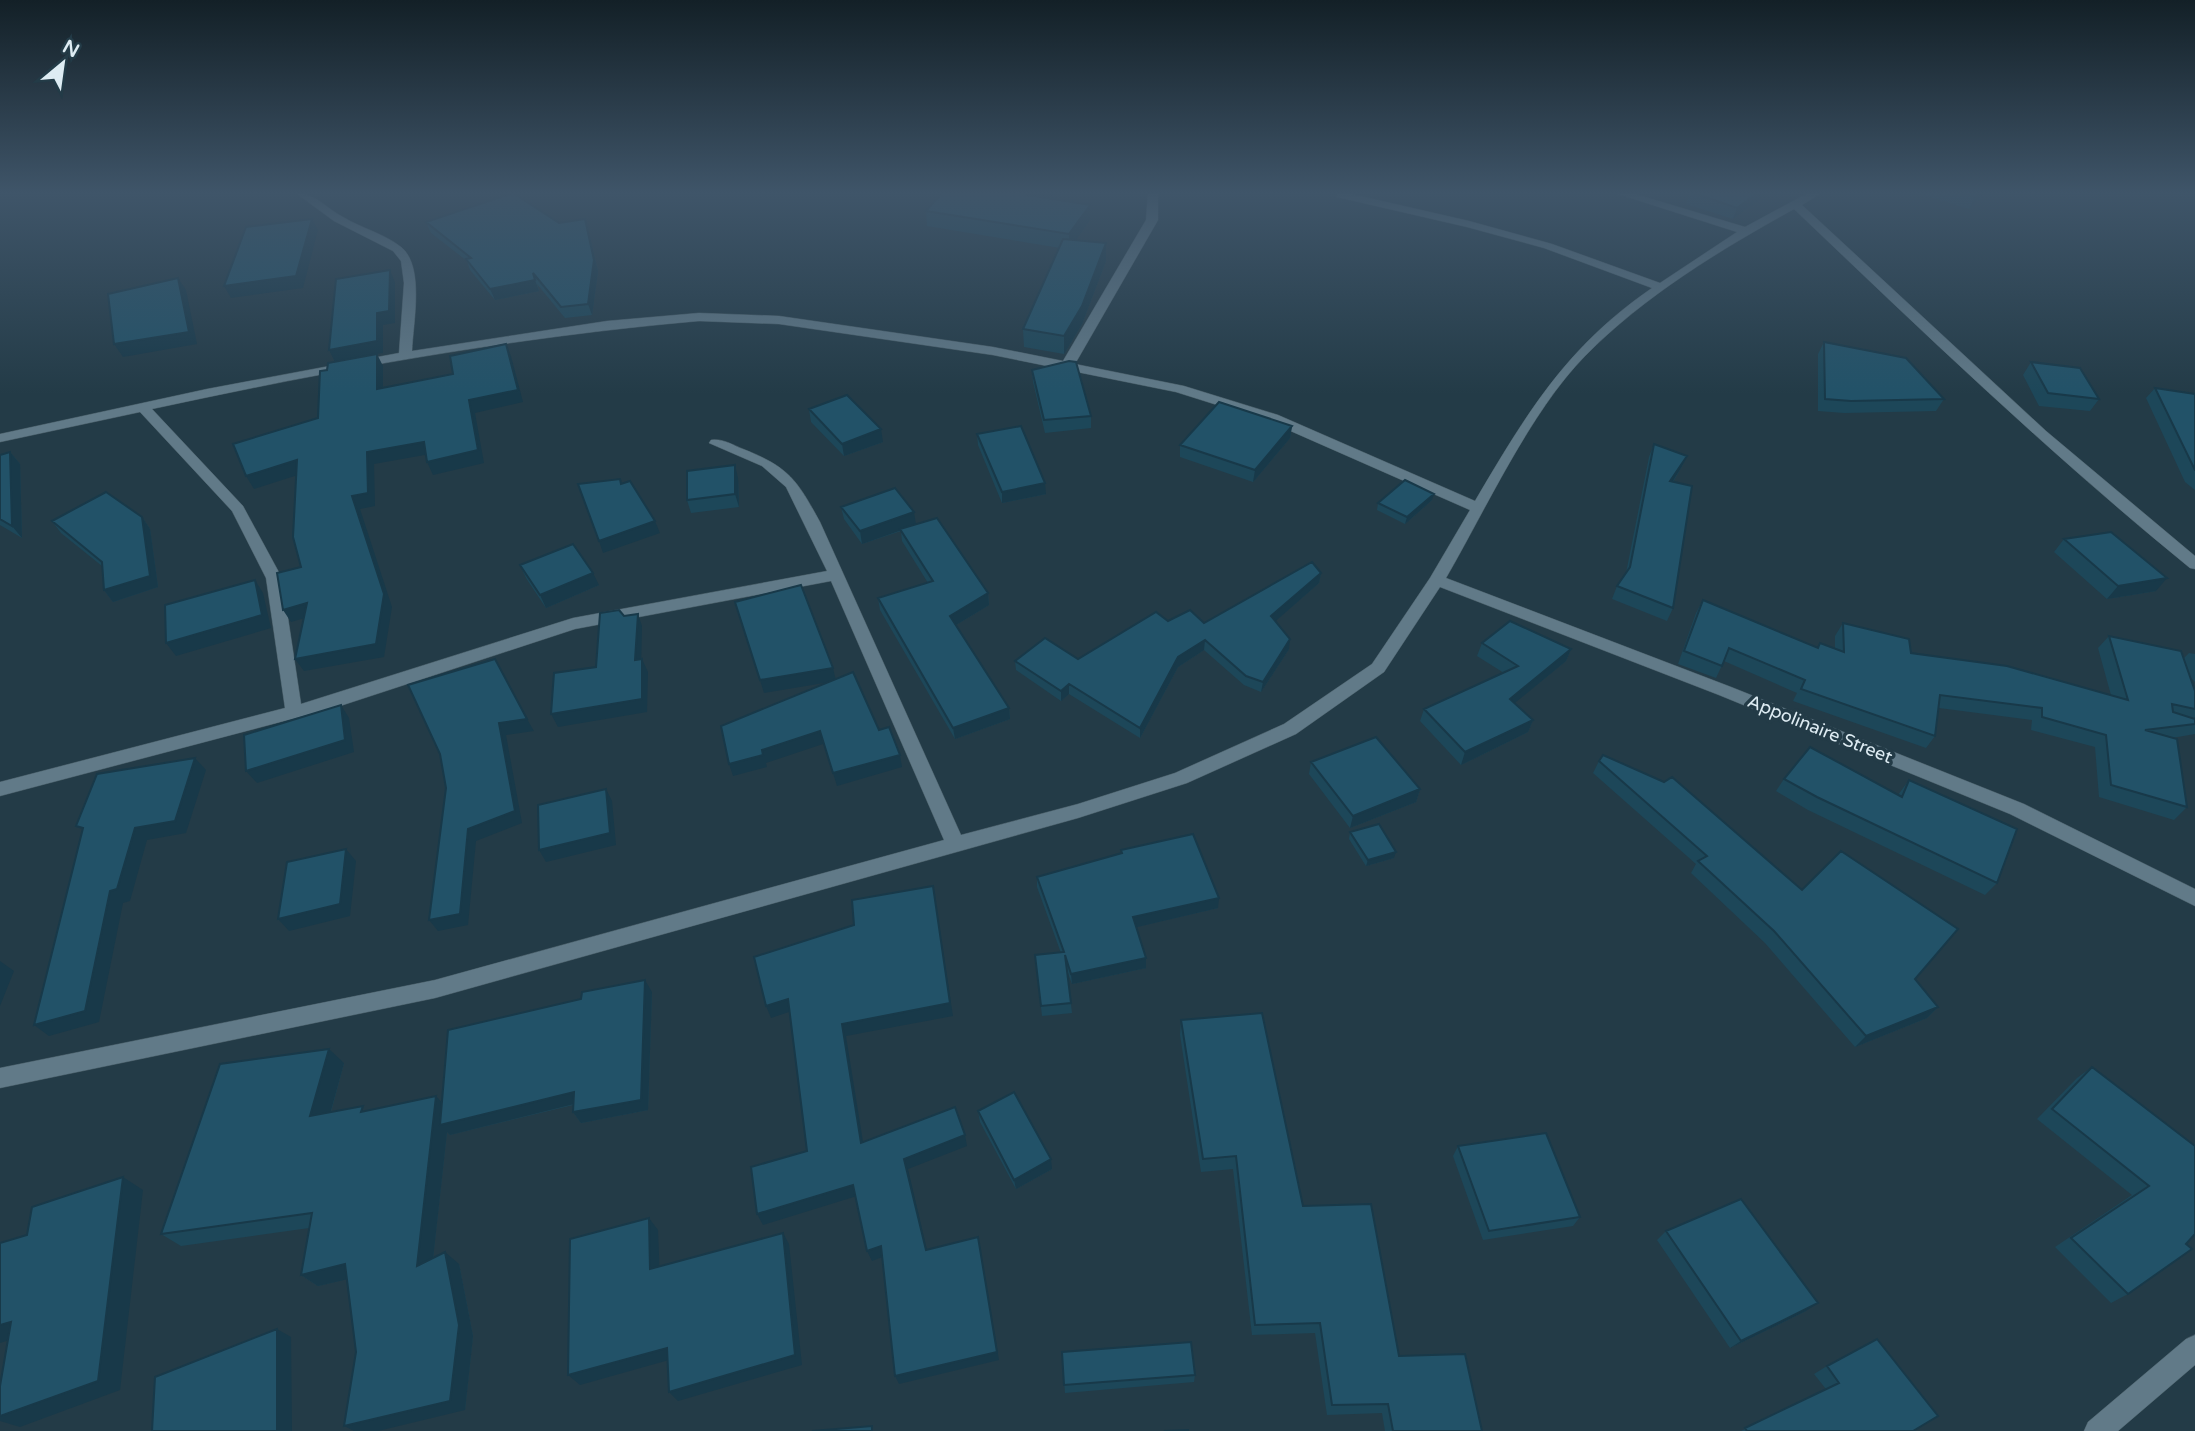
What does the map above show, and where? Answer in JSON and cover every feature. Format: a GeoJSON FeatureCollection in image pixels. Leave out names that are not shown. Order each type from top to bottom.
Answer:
{"type":"FeatureCollection","features":[{"type":"Feature","properties":{"kind":"street"},"geometry":{"type":"LineString","coordinates":[[405,356],[410,283],[406,260]]}},
{"type":"Feature","properties":{"kind":"street"},"geometry":{"type":"LineString","coordinates":[[1067,366],[1129,260]]}},
{"type":"Feature","properties":{"kind":"street"},"geometry":{"type":"LineString","coordinates":[[1586,260],[1661,287]]}},
{"type":"Feature","properties":{"kind":"street"},"geometry":{"type":"LineString","coordinates":[[0,1078],[435,989],[1078,811],[1181,778],[1290,729],[1378,668],[1437,580],[1530,419],[1579,355],[1628,310],[1702,260]]}},
{"type":"Feature","properties":{"kind":"street"},"geometry":{"type":"LineString","coordinates":[[1854,260],[1999,397],[2135,517],[2195,564]]}},
{"type":"Feature","properties":{"kind":"street"},"geometry":{"type":"LineString","coordinates":[[0,438],[405,356],[607,325],[699,317],[779,320],[993,351],[1179,389],[1273,418],[1478,508]]}},
{"type":"Feature","properties":{"kind":"street"},"geometry":{"type":"LineString","coordinates":[[143,407],[237,509],[274,578],[294,712]]}},
{"type":"Feature","properties":{"kind":"street"},"geometry":{"type":"LineString","coordinates":[[716,443],[767,463],[792,484],[836,575],[956,845]]}},
{"type":"Feature","properties":{"kind":"street"},"geometry":{"type":"LineString","coordinates":[[0,789],[402,681],[573,624],[836,575]]}},
{"type":"Feature","properties":{"kind":"street","name":"Appolinaire Street"},"geometry":{"type":"LineString","coordinates":[[1437,580],[1725,691],[2017,809],[2195,898]]}},
{"type":"Feature","properties":{"kind":"street"},"geometry":{"type":"LineString","coordinates":[[2097,1431],[2195,1348]]}},
{"type":"Feature","properties":{"kind":"building"},"geometry":{"type":"Polygon","coordinates":[[[234,260],[301,260],[296,276],[224,286],[234,260]]]}},
{"type":"Feature","properties":{"kind":"building"},"geometry":{"type":"Polygon","coordinates":[[[467,260],[594,260],[588,304],[561,307],[533,273],[535,280],[490,289],[467,260]]]}},
{"type":"Feature","properties":{"kind":"building"},"geometry":{"type":"Polygon","coordinates":[[[1054,260],[1100,260],[1082,306],[1064,336],[1023,329],[1054,260]]]}},
{"type":"Feature","properties":{"kind":"building"},"geometry":{"type":"Polygon","coordinates":[[[390,270],[389,311],[377,313],[377,341],[329,350],[336,279],[390,270]]]}},
{"type":"Feature","properties":{"kind":"building"},"geometry":{"type":"Polygon","coordinates":[[[178,278],[189,332],[114,344],[108,294],[178,278]]]}},
{"type":"Feature","properties":{"kind":"building"},"geometry":{"type":"Polygon","coordinates":[[[1824,342],[1906,358],[1944,399],[1825,399],[1824,342]]]}},
{"type":"Feature","properties":{"kind":"building"},"geometry":{"type":"Polygon","coordinates":[[[506,344],[518,390],[469,400],[478,450],[427,462],[424,442],[367,452],[368,493],[352,496],[384,594],[376,644],[295,659],[307,603],[283,610],[277,573],[301,567],[293,537],[297,460],[246,476],[233,444],[318,418],[320,371],[327,370],[328,363],[377,354],[377,389],[453,374],[450,356],[506,344]]]}},
{"type":"Feature","properties":{"kind":"building"},"geometry":{"type":"Polygon","coordinates":[[[1069,361],[1076,362],[1091,416],[1044,420],[1032,370],[1069,361]]]}},
{"type":"Feature","properties":{"kind":"building"},"geometry":{"type":"Polygon","coordinates":[[[2031,362],[2080,368],[2099,399],[2048,393],[2031,362]]]}},
{"type":"Feature","properties":{"kind":"building"},"geometry":{"type":"Polygon","coordinates":[[[2155,388],[2195,394],[2195,470],[2155,388]]]}},
{"type":"Feature","properties":{"kind":"building"},"geometry":{"type":"Polygon","coordinates":[[[847,395],[881,429],[842,444],[809,409],[847,395]]]}},
{"type":"Feature","properties":{"kind":"building"},"geometry":{"type":"Polygon","coordinates":[[[1219,402],[1292,426],[1255,470],[1180,445],[1219,402]]]}},
{"type":"Feature","properties":{"kind":"building"},"geometry":{"type":"Polygon","coordinates":[[[1021,426],[1045,483],[1002,492],[977,434],[1021,426]]]}},
{"type":"Feature","properties":{"kind":"building"},"geometry":{"type":"Polygon","coordinates":[[[1654,444],[1687,456],[1670,481],[1692,486],[1673,608],[1617,586],[1630,567],[1654,444]]]}},
{"type":"Feature","properties":{"kind":"building"},"geometry":{"type":"Polygon","coordinates":[[[10,452],[12,526],[0,519],[0,455],[10,452]]]}},
{"type":"Feature","properties":{"kind":"building"},"geometry":{"type":"Polygon","coordinates":[[[735,465],[735,494],[687,500],[687,471],[735,465]]]}},
{"type":"Feature","properties":{"kind":"building"},"geometry":{"type":"Polygon","coordinates":[[[620,479],[621,484],[630,481],[655,521],[599,541],[578,484],[620,479]]]}},
{"type":"Feature","properties":{"kind":"building"},"geometry":{"type":"Polygon","coordinates":[[[1405,480],[1434,494],[1407,517],[1378,503],[1405,480]]]}},
{"type":"Feature","properties":{"kind":"building"},"geometry":{"type":"Polygon","coordinates":[[[895,488],[914,512],[860,531],[841,507],[895,488]]]}},
{"type":"Feature","properties":{"kind":"building"},"geometry":{"type":"Polygon","coordinates":[[[106,492],[142,517],[150,576],[104,590],[102,562],[52,521],[106,492]]]}},
{"type":"Feature","properties":{"kind":"building"},"geometry":{"type":"Polygon","coordinates":[[[937,518],[988,593],[950,616],[1009,708],[953,728],[878,598],[933,581],[900,529],[937,518]]]}},
{"type":"Feature","properties":{"kind":"building"},"geometry":{"type":"Polygon","coordinates":[[[2111,532],[2167,578],[2118,586],[2064,539],[2111,532]]]}},
{"type":"Feature","properties":{"kind":"building"},"geometry":{"type":"Polygon","coordinates":[[[573,544],[593,573],[540,595],[520,565],[573,544]]]}},
{"type":"Feature","properties":{"kind":"building"},"geometry":{"type":"Polygon","coordinates":[[[1312,562],[1321,573],[1271,616],[1290,639],[1263,682],[1246,676],[1205,640],[1178,657],[1140,728],[1069,684],[1061,691],[1015,661],[1045,638],[1078,659],[1156,612],[1168,621],[1190,610],[1204,623],[1312,562]]]}},
{"type":"Feature","properties":{"kind":"building"},"geometry":{"type":"Polygon","coordinates":[[[255,580],[262,615],[166,643],[165,605],[255,580]]]}},
{"type":"Feature","properties":{"kind":"building"},"geometry":{"type":"Polygon","coordinates":[[[801,585],[833,668],[760,680],[735,602],[801,585]]]}},
{"type":"Feature","properties":{"kind":"building"},"geometry":{"type":"Polygon","coordinates":[[[1703,600],[1818,648],[1820,643],[1844,652],[1843,623],[1909,639],[1911,653],[2007,666],[2128,700],[2109,636],[2181,651],[2195,691],[2195,709],[2172,704],[2173,712],[2195,719],[2195,724],[2145,730],[2177,739],[2187,807],[2111,785],[2106,735],[2042,717],[2042,708],[1940,695],[1935,736],[1801,689],[1805,680],[1729,648],[1722,666],[1684,651],[1703,600]]]}},
{"type":"Feature","properties":{"kind":"building"},"geometry":{"type":"Polygon","coordinates":[[[619,610],[624,616],[638,614],[635,660],[642,659],[642,699],[551,714],[554,673],[596,667],[600,613],[619,610]]]}},
{"type":"Feature","properties":{"kind":"building"},"geometry":{"type":"Polygon","coordinates":[[[1510,621],[1571,649],[1510,699],[1533,720],[1465,752],[1424,709],[1518,666],[1482,643],[1510,621]]]}},
{"type":"Feature","properties":{"kind":"building"},"geometry":{"type":"Polygon","coordinates":[[[495,659],[527,719],[499,723],[515,811],[468,829],[460,914],[429,920],[446,788],[440,754],[408,685],[495,659]]]}},
{"type":"Feature","properties":{"kind":"building"},"geometry":{"type":"Polygon","coordinates":[[[853,672],[879,730],[889,727],[900,755],[833,773],[820,731],[762,750],[763,755],[729,764],[721,726],[853,672]]]}},
{"type":"Feature","properties":{"kind":"building"},"geometry":{"type":"Polygon","coordinates":[[[341,705],[345,740],[246,771],[244,735],[341,705]]]}},
{"type":"Feature","properties":{"kind":"building"},"geometry":{"type":"Polygon","coordinates":[[[1376,737],[1420,789],[1353,816],[1311,762],[1376,737]]]}},
{"type":"Feature","properties":{"kind":"building"},"geometry":{"type":"Polygon","coordinates":[[[1810,747],[1902,797],[1909,780],[2017,829],[1997,883],[1784,779],[1810,747]]]}},
{"type":"Feature","properties":{"kind":"building"},"geometry":{"type":"Polygon","coordinates":[[[1603,755],[1664,782],[1672,777],[1802,890],[1841,851],[1958,929],[1915,979],[1938,1007],[1866,1036],[1774,931],[1698,861],[1707,856],[1599,761],[1603,755]]]}},
{"type":"Feature","properties":{"kind":"building"},"geometry":{"type":"Polygon","coordinates":[[[195,758],[175,821],[135,828],[117,889],[110,891],[85,1011],[34,1025],[83,828],[76,826],[97,774],[195,758]]]}},
{"type":"Feature","properties":{"kind":"building"},"geometry":{"type":"Polygon","coordinates":[[[606,789],[610,833],[539,850],[538,805],[606,789]]]}},
{"type":"Feature","properties":{"kind":"building"},"geometry":{"type":"Polygon","coordinates":[[[1379,824],[1396,852],[1368,860],[1350,832],[1379,824]]]}},
{"type":"Feature","properties":{"kind":"building"},"geometry":{"type":"Polygon","coordinates":[[[1193,834],[1219,898],[1133,917],[1146,958],[1071,974],[1065,955],[1071,1003],[1041,1006],[1035,955],[1064,952],[1037,877],[1122,853],[1121,850],[1193,834]]]}},
{"type":"Feature","properties":{"kind":"building"},"geometry":{"type":"Polygon","coordinates":[[[346,849],[340,904],[278,919],[287,862],[346,849]]]}},
{"type":"Feature","properties":{"kind":"building"},"geometry":{"type":"Polygon","coordinates":[[[933,886],[950,1003],[842,1024],[861,1143],[955,1107],[965,1135],[904,1159],[926,1250],[978,1237],[997,1352],[895,1376],[881,1246],[867,1251],[853,1185],[757,1214],[751,1167],[807,1151],[788,999],[766,1006],[754,957],[854,925],[852,900],[933,886]]]}},
{"type":"Feature","properties":{"kind":"building"},"geometry":{"type":"Polygon","coordinates":[[[645,980],[641,1100],[573,1112],[574,1092],[440,1125],[448,1030],[581,999],[582,992],[645,980]]]}},
{"type":"Feature","properties":{"kind":"building"},"geometry":{"type":"Polygon","coordinates":[[[1262,1013],[1303,1206],[1371,1204],[1399,1356],[1465,1354],[1482,1431],[1393,1431],[1388,1404],[1332,1405],[1320,1323],[1255,1325],[1236,1156],[1203,1159],[1181,1020],[1262,1013]]]}},
{"type":"Feature","properties":{"kind":"building"},"geometry":{"type":"Polygon","coordinates":[[[329,1049],[310,1116],[363,1106],[361,1112],[436,1096],[417,1266],[445,1252],[459,1325],[450,1401],[344,1426],[356,1352],[345,1264],[301,1275],[312,1213],[161,1234],[220,1064],[329,1049]]]}},
{"type":"Feature","properties":{"kind":"building"},"geometry":{"type":"Polygon","coordinates":[[[2092,1067],[2195,1146],[2195,1234],[2186,1244],[2192,1249],[2128,1294],[2071,1238],[2149,1186],[2052,1109],[2092,1067]]]}},
{"type":"Feature","properties":{"kind":"building"},"geometry":{"type":"Polygon","coordinates":[[[1014,1092],[1051,1159],[1014,1180],[978,1111],[1014,1092]]]}},
{"type":"Feature","properties":{"kind":"building"},"geometry":{"type":"Polygon","coordinates":[[[1546,1133],[1580,1217],[1489,1231],[1458,1146],[1546,1133]]]}},
{"type":"Feature","properties":{"kind":"building"},"geometry":{"type":"Polygon","coordinates":[[[123,1177],[98,1381],[0,1416],[0,1386],[11,1322],[0,1325],[0,1243],[27,1235],[32,1207],[123,1177]]]}},
{"type":"Feature","properties":{"kind":"building"},"geometry":{"type":"Polygon","coordinates":[[[1741,1199],[1818,1303],[1741,1341],[1666,1231],[1741,1199]]]}},
{"type":"Feature","properties":{"kind":"building"},"geometry":{"type":"Polygon","coordinates":[[[649,1218],[650,1269],[783,1233],[795,1355],[669,1392],[667,1348],[568,1375],[570,1239],[649,1218]]]}},
{"type":"Feature","properties":{"kind":"building"},"geometry":{"type":"Polygon","coordinates":[[[277,1329],[277,1431],[152,1431],[155,1377],[277,1329]]]}},
{"type":"Feature","properties":{"kind":"building"},"geometry":{"type":"Polygon","coordinates":[[[1877,1339],[1938,1416],[1913,1431],[1747,1431],[1745,1428],[1839,1383],[1827,1366],[1877,1339]]]}},
{"type":"Feature","properties":{"kind":"building"},"geometry":{"type":"Polygon","coordinates":[[[1191,1342],[1195,1375],[1064,1385],[1062,1352],[1191,1342]]]}},
{"type":"Feature","properties":{"kind":"building"},"geometry":{"type":"Polygon","coordinates":[[[872,1426],[872,1431],[812,1431],[872,1426]]]}}]}
